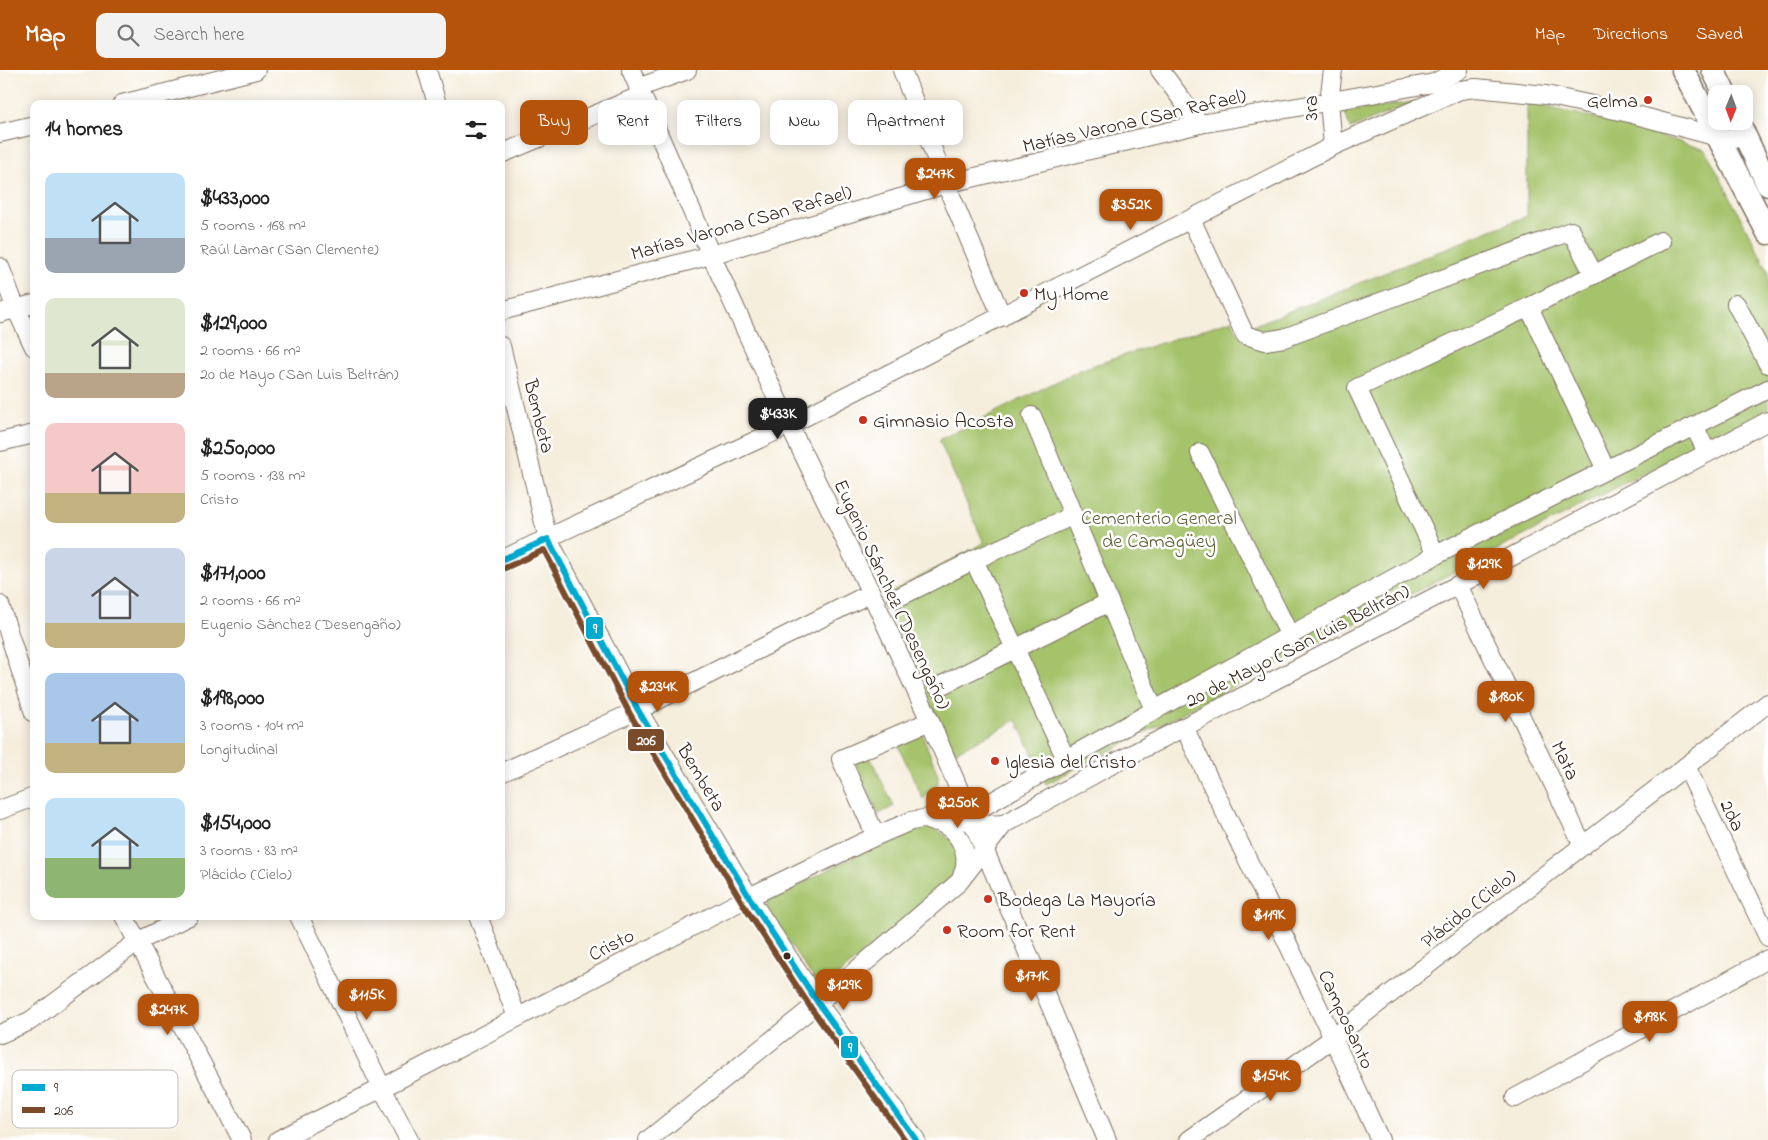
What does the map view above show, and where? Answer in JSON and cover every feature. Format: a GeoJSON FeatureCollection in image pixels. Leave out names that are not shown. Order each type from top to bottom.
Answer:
{"type":"FeatureCollection","features":[{"type":"Feature","properties":{"kind":"main road"},"geometry":{"type":"LineString","coordinates":[[1683,70],[1768,234]]}},
{"type":"Feature","properties":{"kind":"main road"},"geometry":{"type":"LineString","coordinates":[[1743,130],[1768,185]]}},
{"type":"Feature","properties":{"kind":"street"},"geometry":{"type":"LineString","coordinates":[[155,100],[172,98],[256,70]]}},
{"type":"Feature","properties":{"kind":"street"},"geometry":{"type":"LineString","coordinates":[[427,70],[435,100]]}},
{"type":"Feature","properties":{"kind":"street","name":"Eugenio Sánchez (Desengaño)"},"geometry":{"type":"LineString","coordinates":[[630,70],[789,425],[872,593],[930,721],[968,819],[984,851],[1107,1140]]}},
{"type":"Feature","properties":{"kind":"street"},"geometry":{"type":"LineString","coordinates":[[505,152],[687,70]]}},
{"type":"Feature","properties":{"kind":"street"},"geometry":{"type":"LineString","coordinates":[[902,70],[946,184],[1002,317]]}},
{"type":"Feature","properties":{"kind":"street"},"geometry":{"type":"LineString","coordinates":[[1160,70],[1200,124]]}},
{"type":"Feature","properties":{"kind":"street","name":"3ra"},"geometry":{"type":"LineString","coordinates":[[1332,70],[1330,101],[1333,146]]}},
{"type":"Feature","properties":{"kind":"street","name":"Matías Varona (San Rafael)"},"geometry":{"type":"LineString","coordinates":[[505,309],[711,254],[946,184],[1200,124],[1330,101],[1436,92],[1459,70]]}},
{"type":"Feature","properties":{"kind":"street"},"geometry":{"type":"LineString","coordinates":[[1471,70],[1476,88]]}},
{"type":"Feature","properties":{"kind":"street"},"geometry":{"type":"LineString","coordinates":[[505,558],[789,425],[1436,92],[1476,88],[1546,95],[1629,113],[1718,137],[1743,130]]}},
{"type":"Feature","properties":{"kind":"street"},"geometry":{"type":"LineString","coordinates":[[0,133],[30,126]]}},
{"type":"Feature","properties":{"kind":"street"},"geometry":{"type":"LineString","coordinates":[[1191,219],[1245,335],[1265,341],[1284,338],[1570,231],[1594,274]]}},
{"type":"Feature","properties":{"kind":"street"},"geometry":{"type":"LineString","coordinates":[[1436,555],[1357,388],[1529,307],[1661,241]]}},
{"type":"Feature","properties":{"kind":"street"},"geometry":{"type":"LineString","coordinates":[[0,267],[8,311],[30,341]]}},
{"type":"Feature","properties":{"kind":"street"},"geometry":{"type":"LineString","coordinates":[[1736,304],[1768,364]]}},
{"type":"Feature","properties":{"kind":"street"},"geometry":{"type":"LineString","coordinates":[[8,311],[30,305]]}},
{"type":"Feature","properties":{"kind":"street"},"geometry":{"type":"LineString","coordinates":[[1529,307],[1606,470]]}},
{"type":"Feature","properties":{"kind":"street","name":"Bembeta"},"geometry":{"type":"LineString","coordinates":[[505,362],[548,539],[638,710],[749,897],[818,1003],[916,1140]]}},
{"type":"Feature","properties":{"kind":"street"},"geometry":{"type":"LineString","coordinates":[[968,819],[1066,759],[1436,555],[1768,389]]}},
{"type":"Feature","properties":{"kind":"street"},"geometry":{"type":"LineString","coordinates":[[1032,416],[1154,710]]}},
{"type":"Feature","properties":{"kind":"street","name":"20 de Mayo (San Luis Beltrán)"},"geometry":{"type":"LineString","coordinates":[[968,819],[988,825],[1004,824],[1184,727],[1768,421]]}},
{"type":"Feature","properties":{"kind":"street"},"geometry":{"type":"LineString","coordinates":[[1694,426],[1704,446]]}},
{"type":"Feature","properties":{"kind":"street"},"geometry":{"type":"LineString","coordinates":[[0,442],[30,435]]}},
{"type":"Feature","properties":{"kind":"street"},"geometry":{"type":"LineString","coordinates":[[1200,453],[1290,636]]}},
{"type":"Feature","properties":{"kind":"street"},"geometry":{"type":"LineString","coordinates":[[897,598],[974,560],[1072,516]]}},
{"type":"Feature","properties":{"kind":"street"},"geometry":{"type":"LineString","coordinates":[[974,560],[1066,759]]}},
{"type":"Feature","properties":{"kind":"street","name":"Mata"},"geometry":{"type":"LineString","coordinates":[[1458,585],[1583,846]]}},
{"type":"Feature","properties":{"kind":"street"},"geometry":{"type":"LineString","coordinates":[[505,771],[638,710],[872,593]]}},
{"type":"Feature","properties":{"kind":"street"},"geometry":{"type":"LineString","coordinates":[[938,687],[1109,602]]}},
{"type":"Feature","properties":{"kind":"street"},"geometry":{"type":"LineString","coordinates":[[0,605],[30,700]]}},
{"type":"Feature","properties":{"kind":"street","name":"Plácido (Cielo)"},"geometry":{"type":"LineString","coordinates":[[1189,1140],[1333,1038],[1768,703]]}},
{"type":"Feature","properties":{"kind":"street"},"geometry":{"type":"LineString","coordinates":[[876,836],[842,759],[930,721]]}},
{"type":"Feature","properties":{"kind":"street","name":"Camposanto"},"geometry":{"type":"LineString","coordinates":[[1184,727],[1380,1140]]}},
{"type":"Feature","properties":{"kind":"street","name":"2da"},"geometry":{"type":"LineString","coordinates":[[1686,766],[1768,937]]}},
{"type":"Feature","properties":{"kind":"street"},"geometry":{"type":"LineString","coordinates":[[0,810],[30,799]]}},
{"type":"Feature","properties":{"kind":"street","name":"Cristo"},"geometry":{"type":"LineString","coordinates":[[278,1140],[749,897],[876,836],[910,821],[941,816],[968,819]]}},
{"type":"Feature","properties":{"kind":"street"},"geometry":{"type":"LineString","coordinates":[[910,821],[932,821],[944,825],[957,835],[965,850],[966,867],[959,882]]}},
{"type":"Feature","properties":{"kind":"street","name":"20 de Mayo (San Luis Beltrán)"},"geometry":{"type":"LineString","coordinates":[[648,1140],[818,1003],[959,882],[1004,824]]}},
{"type":"Feature","properties":{"kind":"street"},"geometry":{"type":"LineString","coordinates":[[126,920],[242,1140]]}},
{"type":"Feature","properties":{"kind":"street"},"geometry":{"type":"LineString","coordinates":[[0,1034],[30,1021],[137,942],[181,920]]}},
{"type":"Feature","properties":{"kind":"street"},"geometry":{"type":"LineString","coordinates":[[301,920],[409,1140]]}},
{"type":"Feature","properties":{"kind":"street"},"geometry":{"type":"LineString","coordinates":[[480,920],[517,1017]]}},
{"type":"Feature","properties":{"kind":"street"},"geometry":{"type":"LineString","coordinates":[[1515,1098],[1768,959]]}},
{"type":"Feature","properties":{"kind":"green space"},"geometry":{"type":"Polygon","coordinates":[[[1414,102],[1350,129],[1345,112],[1414,102]]]}},
{"type":"Feature","properties":{"kind":"green space","name":"Cementerio General de Camagüey"},"geometry":{"type":"Polygon","coordinates":[[[1527,103],[1619,123],[1706,150],[1768,271],[1768,409],[1046,784],[1017,720],[953,753],[884,596],[984,543],[939,440],[1082,369],[1232,320],[1237,332],[1527,216],[1527,103]]]}},
{"type":"Feature","properties":{"kind":"green space"},"geometry":{"type":"Polygon","coordinates":[[[921,731],[938,775],[938,784],[923,799],[897,743],[921,731]]]}},
{"type":"Feature","properties":{"kind":"green space"},"geometry":{"type":"Polygon","coordinates":[[[869,755],[894,806],[879,814],[854,762],[869,755]]]}},
{"type":"Feature","properties":{"kind":"green space"},"geometry":{"type":"Polygon","coordinates":[[[922,825],[945,835],[954,843],[958,857],[955,875],[827,985],[816,982],[766,909],[769,900],[898,834],[922,825]]]}},
{"type":"Feature","properties":{"kind":"transit line","name":"9"},"geometry":{"type":"LineString","coordinates":[[505,558],[548,539],[638,710],[754,905],[818,1003],[916,1140]]}},
{"type":"Feature","properties":{"kind":"transit line","name":"206"},"geometry":{"type":"LineString","coordinates":[[505,568],[544,550],[630,714],[746,909],[811,1008],[905,1140]]}},
{"type":"Feature","properties":{"kind":"place","name":"Gelma"},"geometry":{"type":"Point","coordinates":[1648,100]}},
{"type":"Feature","properties":{"kind":"place","name":"My Home"},"geometry":{"type":"Point","coordinates":[1024,293]}},
{"type":"Feature","properties":{"kind":"place","name":"Gimnasio Acosta"},"geometry":{"type":"Point","coordinates":[863,420]}},
{"type":"Feature","properties":{"kind":"place","name":"Iglesia del Cristo"},"geometry":{"type":"Point","coordinates":[995,761]}},
{"type":"Feature","properties":{"kind":"place","name":"Bodega La Mayoría"},"geometry":{"type":"Point","coordinates":[988,899]}},
{"type":"Feature","properties":{"kind":"place","name":"Room for Rent"},"geometry":{"type":"Point","coordinates":[947,930]}}]}
